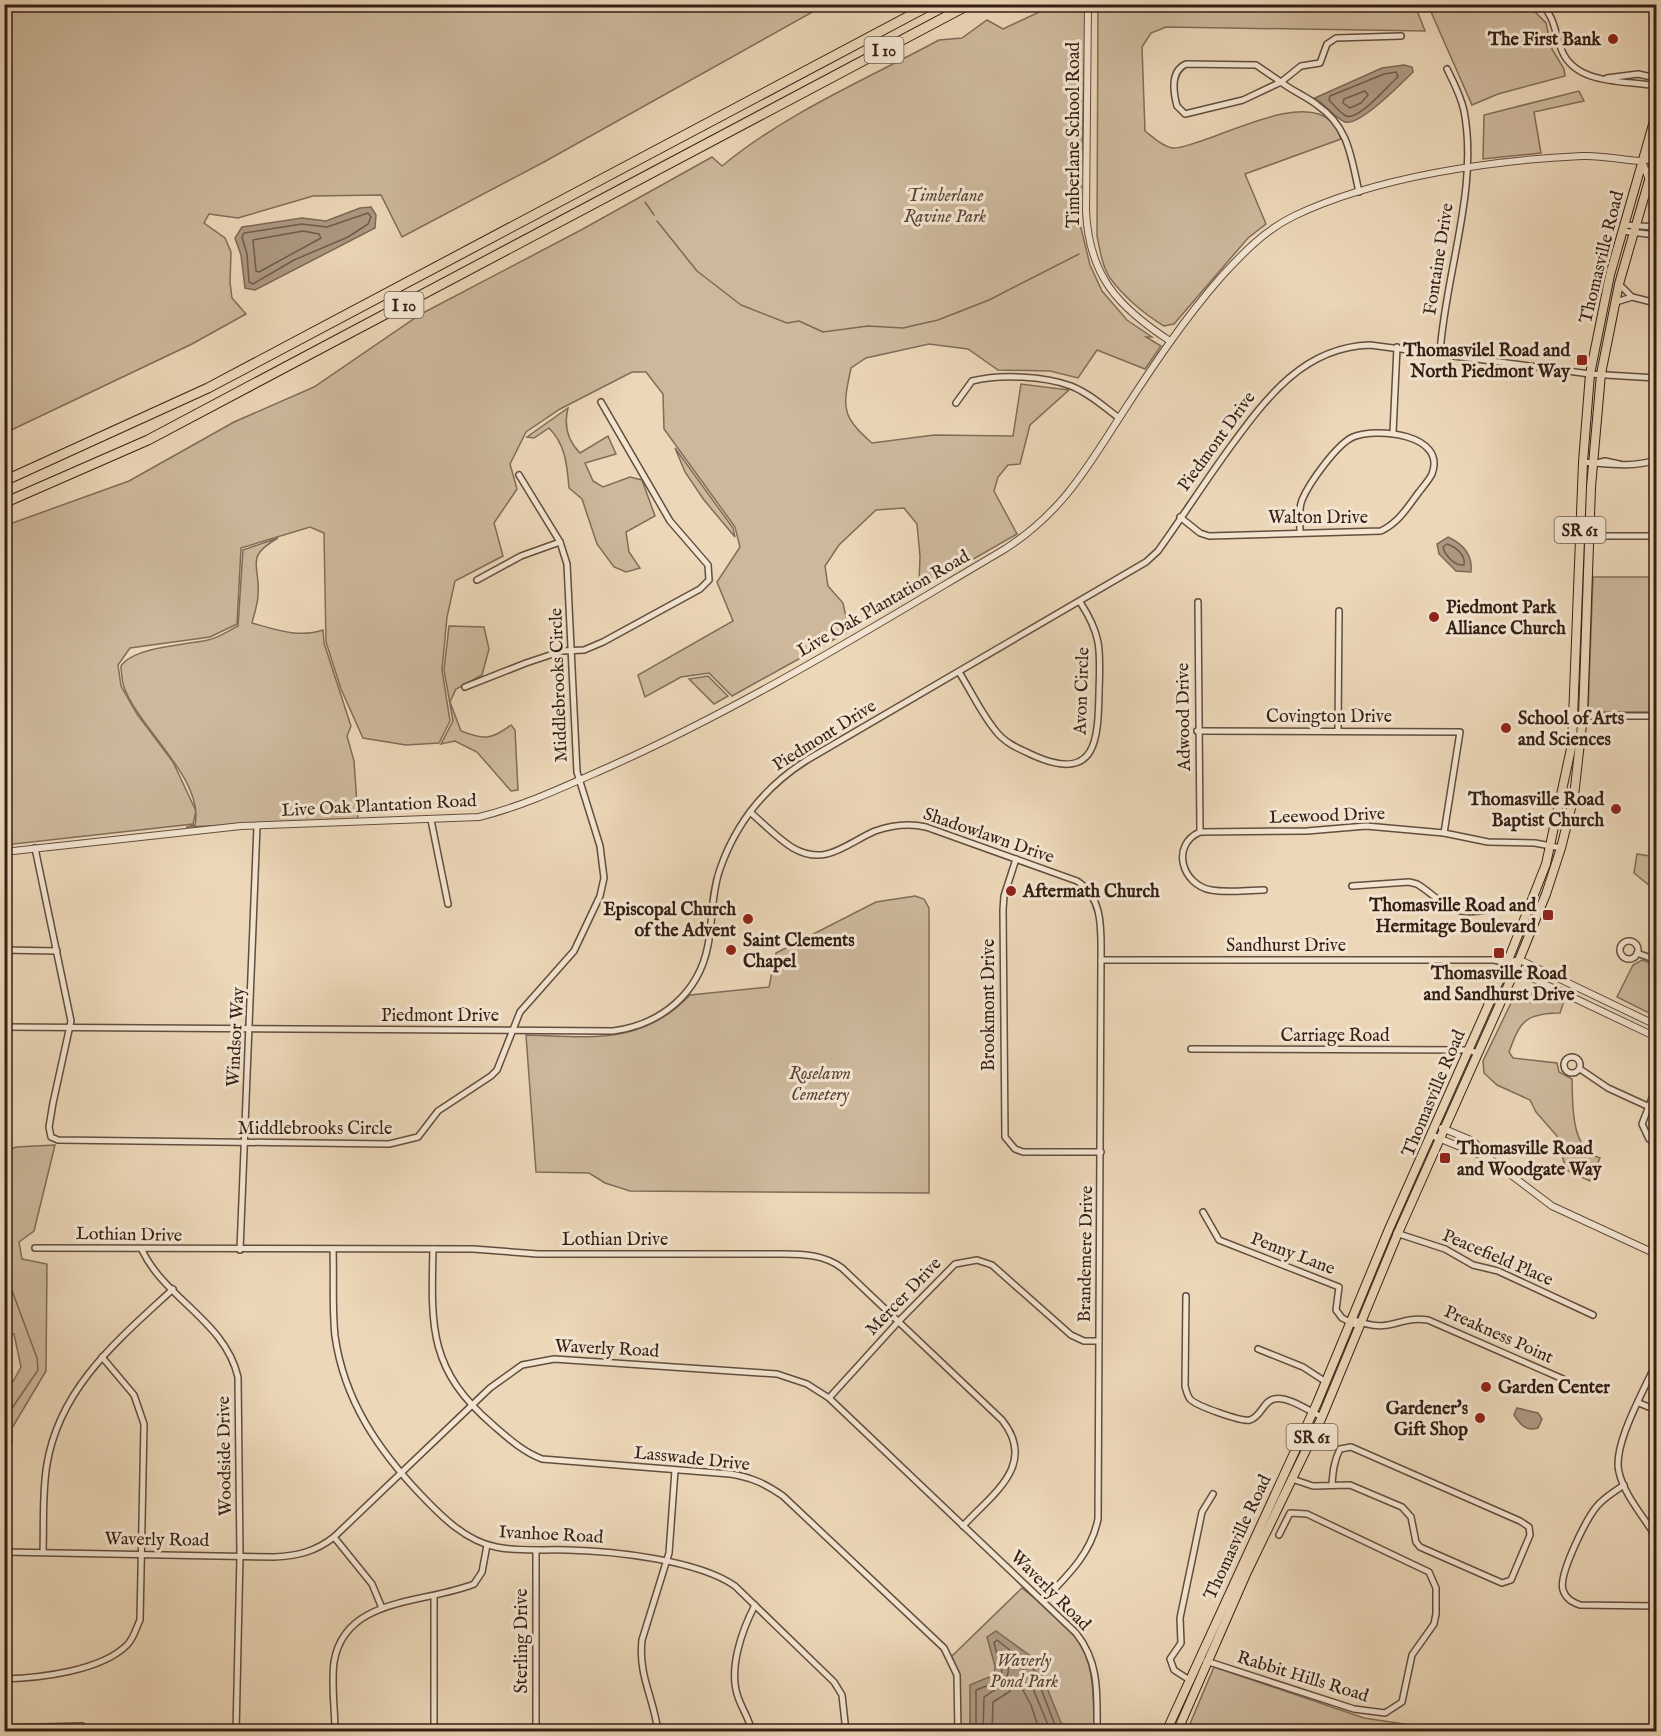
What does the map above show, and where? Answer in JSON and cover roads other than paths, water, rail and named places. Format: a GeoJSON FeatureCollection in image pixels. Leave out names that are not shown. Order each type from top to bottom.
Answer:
{"type":"FeatureCollection","features":[{"type":"Feature","properties":{"kind":"highway","name":"I 10"},"geometry":{"type":"LineString","coordinates":[[4,481],[208,388],[932,4]]}},
{"type":"Feature","properties":{"kind":"highway","name":"I 10"},"geometry":{"type":"LineString","coordinates":[[4,503],[148,440],[970,4]]}},
{"type":"Feature","properties":{"kind":"main road","name":"Thomasville Road"},"geometry":{"type":"LineString","coordinates":[[1177,1731],[1262,1541],[1322,1417],[1389,1229],[1530,909],[1551,846],[1567,770],[1574,716],[1579,536],[1590,374],[1604,299],[1656,114]]}},
{"type":"Feature","properties":{"kind":"main road","name":"Thomasville Road"},"geometry":{"type":"LineString","coordinates":[[1166,1731],[1283,1474],[1441,1139],[1520,960],[1561,848],[1574,796],[1584,716],[1590,536],[1601,374],[1619,284],[1656,154]]}},
{"type":"Feature","properties":{"kind":"main road"},"geometry":{"type":"LineString","coordinates":[[1604,299],[1616,302]]}},
{"type":"Feature","properties":{"kind":"main road"},"geometry":{"type":"LineString","coordinates":[[1578,585],[1588,585]]}},
{"type":"Feature","properties":{"kind":"main road"},"geometry":{"type":"LineString","coordinates":[[1577,645],[1586,645]]}},
{"type":"Feature","properties":{"kind":"main road"},"geometry":{"type":"LineString","coordinates":[[1283,1474],[1292,1479]]}},
{"type":"Feature","properties":{"kind":"main road"},"geometry":{"type":"LineString","coordinates":[[1254,1537],[1262,1541]]}},
{"type":"Feature","properties":{"kind":"main road"},"geometry":{"type":"LineString","coordinates":[[1227,1596],[1235,1600]]}},
{"type":"Feature","properties":{"kind":"street","name":"Timberlane School Road"},"geometry":{"type":"LineString","coordinates":[[1088,4],[1086,211],[1092,252],[1101,274],[1118,300],[1133,316],[1170,341]]}},
{"type":"Feature","properties":{"kind":"street"},"geometry":{"type":"LineString","coordinates":[[1542,4],[1552,18],[1567,60],[1581,72],[1617,83],[1636,82],[1656,86]]}},
{"type":"Feature","properties":{"kind":"street"},"geometry":{"type":"LineString","coordinates":[[1359,192],[1348,141],[1341,128],[1318,105],[1281,82],[1256,65],[1186,64],[1175,76],[1175,100],[1182,113],[1193,114],[1263,93],[1281,82],[1301,66],[1320,63],[1327,44],[1336,38],[1401,36]]}},
{"type":"Feature","properties":{"kind":"street","name":"Fontaine Drive"},"geometry":{"type":"LineString","coordinates":[[1440,353],[1442,319],[1466,170],[1463,109],[1448,69]]}},
{"type":"Feature","properties":{"kind":"street"},"geometry":{"type":"LineString","coordinates":[[1606,78],[1638,74],[1656,78]]}},
{"type":"Feature","properties":{"kind":"street"},"geometry":{"type":"LineString","coordinates":[[1649,180],[1642,161],[1656,154]]}},
{"type":"Feature","properties":{"kind":"street","name":"Live Oak Plantation Road"},"geometry":{"type":"LineString","coordinates":[[4,852],[257,826],[431,820],[488,814],[579,780],[680,735],[728,710],[1019,540],[1048,518],[1066,498],[1170,341],[1227,270],[1269,231],[1301,213],[1359,192],[1466,170],[1572,157],[1607,156],[1642,161]]}},
{"type":"Feature","properties":{"kind":"street"},"geometry":{"type":"LineString","coordinates":[[1633,230],[1656,227]]}},
{"type":"Feature","properties":{"kind":"street"},"geometry":{"type":"LineString","coordinates":[[1623,228],[1656,235]]}},
{"type":"Feature","properties":{"kind":"street"},"geometry":{"type":"LineString","coordinates":[[1619,284],[1632,297],[1656,303]]}},
{"type":"Feature","properties":{"kind":"street"},"geometry":{"type":"LineString","coordinates":[[1616,302],[1632,297]]}},
{"type":"Feature","properties":{"kind":"street","name":"Piedmont Drive"},"geometry":{"type":"LineString","coordinates":[[4,1027],[623,1029],[654,1019],[677,1003],[691,987],[701,968],[708,946],[712,899],[719,870],[732,841],[750,812],[771,787],[792,770],[1080,602],[1154,556],[1258,408],[1286,379],[1311,362],[1343,349],[1370,345],[1590,374],[1656,378]]}},
{"type":"Feature","properties":{"kind":"street"},"geometry":{"type":"LineString","coordinates":[[1300,532],[1302,502],[1344,442],[1356,436],[1393,433],[1397,347]]}},
{"type":"Feature","properties":{"kind":"street"},"geometry":{"type":"LineString","coordinates":[[956,403],[972,381],[1000,378],[1040,380],[1071,386],[1119,418]]}},
{"type":"Feature","properties":{"kind":"street"},"geometry":{"type":"LineString","coordinates":[[465,687],[526,663],[571,650],[584,650],[622,633],[700,590],[710,576],[704,559],[670,521],[601,402]]}},
{"type":"Feature","properties":{"kind":"street","name":"Walton Drive"},"geometry":{"type":"LineString","coordinates":[[1180,517],[1204,535],[1381,531],[1400,518],[1432,471],[1431,455],[1420,441],[1393,433]]}},
{"type":"Feature","properties":{"kind":"street"},"geometry":{"type":"LineString","coordinates":[[1583,462],[1614,466],[1638,465],[1656,459]]}},
{"type":"Feature","properties":{"kind":"street","name":"Middlebrooks Circle"},"geometry":{"type":"LineString","coordinates":[[34,848],[69,1002],[71,1027],[53,1103],[49,1127],[52,1138],[128,1143],[389,1144],[415,1139],[438,1111],[491,1076],[500,1065],[511,1030],[524,1006],[574,951],[600,896],[604,878],[601,853],[579,780],[569,578],[560,542],[519,475]]}},
{"type":"Feature","properties":{"kind":"street"},"geometry":{"type":"LineString","coordinates":[[1579,536],[1656,536]]}},
{"type":"Feature","properties":{"kind":"street"},"geometry":{"type":"LineString","coordinates":[[477,580],[521,556],[560,542]]}},
{"type":"Feature","properties":{"kind":"street","name":"Avon Circle"},"geometry":{"type":"LineString","coordinates":[[959,672],[996,732],[1008,743],[1051,762],[1068,765],[1079,762],[1092,751],[1097,735],[1100,658],[1095,628],[1080,602]]}},
{"type":"Feature","properties":{"kind":"street","name":"Adwood Drive"},"geometry":{"type":"LineString","coordinates":[[1198,603],[1197,731],[1200,832]]}},
{"type":"Feature","properties":{"kind":"street"},"geometry":{"type":"LineString","coordinates":[[1338,731],[1339,611]]}},
{"type":"Feature","properties":{"kind":"street"},"geometry":{"type":"LineString","coordinates":[[1574,716],[1656,716]]}},
{"type":"Feature","properties":{"kind":"street","name":"Covington Drive"},"geometry":{"type":"LineString","coordinates":[[1197,731],[1460,732],[1444,833]]}},
{"type":"Feature","properties":{"kind":"street","name":"Shadowlawn Drive"},"geometry":{"type":"LineString","coordinates":[[750,812],[794,848],[814,855],[835,854],[877,831],[908,825],[926,827],[1077,881],[1089,892]]}},
{"type":"Feature","properties":{"kind":"street"},"geometry":{"type":"LineString","coordinates":[[431,820],[448,904]]}},
{"type":"Feature","properties":{"kind":"street","name":"Windsor Way"},"geometry":{"type":"LineString","coordinates":[[240,1250],[257,826]]}},
{"type":"Feature","properties":{"kind":"street","name":"Leewood Drive"},"geometry":{"type":"LineString","coordinates":[[1200,832],[1307,831],[1366,826],[1444,833],[1488,842],[1561,848]]}},
{"type":"Feature","properties":{"kind":"street"},"geometry":{"type":"LineString","coordinates":[[1200,832],[1188,841],[1182,855],[1182,865],[1191,878],[1210,890],[1264,890]]}},
{"type":"Feature","properties":{"kind":"street","name":"Brookmont Drive"},"geometry":{"type":"LineString","coordinates":[[1016,859],[1004,896],[1003,910],[1003,1129],[1008,1143],[1023,1152],[1101,1152]]}},
{"type":"Feature","properties":{"kind":"street"},"geometry":{"type":"LineString","coordinates":[[1352,886],[1409,882],[1417,884],[1460,910],[1480,911],[1510,903],[1530,909]]}},
{"type":"Feature","properties":{"kind":"street","name":"Brandemere Drive"},"geometry":{"type":"LineString","coordinates":[[1043,1601],[1080,1561],[1096,1528],[1101,960],[1098,908],[1089,892]]}},
{"type":"Feature","properties":{"kind":"street"},"geometry":{"type":"LineString","coordinates":[[4,951],[57,951]]}},
{"type":"Feature","properties":{"kind":"street"},"geometry":{"type":"LineString","coordinates":[[1637,953],[1656,960]]}},
{"type":"Feature","properties":{"kind":"street","name":"Sandhurst Drive"},"geometry":{"type":"LineString","coordinates":[[1101,960],[1494,960],[1507,963]]}},
{"type":"Feature","properties":{"kind":"street"},"geometry":{"type":"LineString","coordinates":[[1507,963],[1520,960],[1656,1025]]}},
{"type":"Feature","properties":{"kind":"street"},"geometry":{"type":"LineString","coordinates":[[1507,963],[1515,970],[1656,1037]]}},
{"type":"Feature","properties":{"kind":"street","name":"Carriage Road"},"geometry":{"type":"LineString","coordinates":[[1191,1050],[1467,1050],[1478,1053]]}},
{"type":"Feature","properties":{"kind":"street"},"geometry":{"type":"LineString","coordinates":[[1580,1069],[1608,1088],[1656,1110]]}},
{"type":"Feature","properties":{"kind":"street"},"geometry":{"type":"LineString","coordinates":[[1656,1088],[1642,1124],[1649,1139],[1656,1144]]}},
{"type":"Feature","properties":{"kind":"street"},"geometry":{"type":"LineString","coordinates":[[1436,1125],[1473,1141],[1490,1159],[1552,1206],[1656,1254]]}},
{"type":"Feature","properties":{"kind":"street"},"geometry":{"type":"LineString","coordinates":[[1431,1135],[1490,1159]]}},
{"type":"Feature","properties":{"kind":"street","name":"Penny Lane"},"geometry":{"type":"LineString","coordinates":[[1203,1212],[1219,1240],[1339,1287],[1336,1310],[1342,1318],[1355,1322]]}},
{"type":"Feature","properties":{"kind":"street","name":"Peacefield Place"},"geometry":{"type":"LineString","coordinates":[[1389,1229],[1445,1249],[1473,1265],[1498,1271],[1593,1315]]}},
{"type":"Feature","properties":{"kind":"street","name":"Lothian Drive"},"geometry":{"type":"LineString","coordinates":[[34,1248],[433,1249],[538,1254],[808,1255],[828,1260],[842,1268],[1002,1420],[1014,1440],[1017,1453],[1013,1469],[963,1526]]}},
{"type":"Feature","properties":{"kind":"street","name":"Ivanhoe Road"},"geometry":{"type":"LineString","coordinates":[[333,1249],[335,1335],[346,1380],[373,1439],[400,1473],[446,1520],[487,1545],[536,1550],[603,1551],[718,1575],[735,1586],[834,1682],[842,1695],[846,1731]]}},
{"type":"Feature","properties":{"kind":"street","name":"Lasswade Drive"},"geometry":{"type":"LineString","coordinates":[[433,1249],[432,1302],[436,1341],[442,1364],[471,1406],[517,1445],[542,1459],[751,1478],[770,1486],[792,1504],[944,1648],[957,1675],[958,1731]]}},
{"type":"Feature","properties":{"kind":"street","name":"Woodside Drive"},"geometry":{"type":"LineString","coordinates":[[142,1250],[154,1270],[212,1328],[235,1367],[238,1384],[240,1556],[236,1731]]}},
{"type":"Feature","properties":{"kind":"street","name":"Mercer Drive"},"geometry":{"type":"LineString","coordinates":[[829,1398],[955,1264],[976,1260],[999,1269],[1078,1340],[1099,1341]]}},
{"type":"Feature","properties":{"kind":"street"},"geometry":{"type":"LineString","coordinates":[[43,1552],[46,1467],[56,1428],[73,1394],[102,1357],[172,1288]]}},
{"type":"Feature","properties":{"kind":"street"},"geometry":{"type":"LineString","coordinates":[[1186,1296],[1185,1386],[1190,1398],[1198,1404],[1245,1420],[1254,1418],[1265,1404],[1275,1399],[1322,1417]]}},
{"type":"Feature","properties":{"kind":"street","name":"Preakness Point"},"geometry":{"type":"LineString","coordinates":[[1355,1322],[1384,1327],[1411,1319],[1428,1320],[1563,1379]]}},
{"type":"Feature","properties":{"kind":"street"},"geometry":{"type":"LineString","coordinates":[[1258,1349],[1303,1367],[1326,1382]]}},
{"type":"Feature","properties":{"kind":"street"},"geometry":{"type":"LineString","coordinates":[[4,1679],[46,1677],[116,1654],[126,1645],[140,1620],[144,1424],[134,1395],[102,1357]]}},
{"type":"Feature","properties":{"kind":"street","name":"Waverly Road"},"geometry":{"type":"LineString","coordinates":[[4,1551],[298,1555],[317,1548],[334,1537],[471,1406],[512,1370],[531,1362],[554,1359],[777,1374],[807,1384],[829,1398],[1076,1633],[1091,1654],[1097,1680],[1097,1731]]}},
{"type":"Feature","properties":{"kind":"street"},"geometry":{"type":"LineString","coordinates":[[1656,1363],[1618,1454],[1618,1472],[1656,1537]]}},
{"type":"Feature","properties":{"kind":"street"},"geometry":{"type":"LineString","coordinates":[[1639,1403],[1656,1410]]}},
{"type":"Feature","properties":{"kind":"street"},"geometry":{"type":"LineString","coordinates":[[1292,1479],[1313,1486],[1350,1485],[1402,1507],[1411,1517],[1416,1542],[1420,1547],[1502,1583],[1511,1580],[1530,1535],[1529,1527],[1520,1521],[1351,1447],[1340,1449],[1333,1469],[1332,1484]]}},
{"type":"Feature","properties":{"kind":"street"},"geometry":{"type":"LineString","coordinates":[[658,1731],[643,1679],[640,1654],[642,1640],[667,1563],[675,1470]]}},
{"type":"Feature","properties":{"kind":"street"},"geometry":{"type":"LineString","coordinates":[[1624,1485],[1603,1500],[1588,1519],[1563,1576],[1563,1591],[1569,1600],[1580,1605],[1656,1606]]}},
{"type":"Feature","properties":{"kind":"street"},"geometry":{"type":"LineString","coordinates":[[1198,1684],[1174,1670],[1170,1659],[1181,1643],[1180,1618],[1202,1512],[1213,1494]]}},
{"type":"Feature","properties":{"kind":"street","name":"Rabbit Hills Road"},"geometry":{"type":"LineString","coordinates":[[1199,1658],[1354,1709],[1385,1713],[1402,1702],[1412,1655],[1434,1624],[1437,1614],[1436,1588],[1429,1572],[1307,1515],[1290,1513],[1279,1535]]}},
{"type":"Feature","properties":{"kind":"street"},"geometry":{"type":"LineString","coordinates":[[334,1537],[372,1584],[382,1608]]}},
{"type":"Feature","properties":{"kind":"street"},"geometry":{"type":"LineString","coordinates":[[335,1731],[334,1663],[347,1630],[357,1621],[382,1608],[434,1596],[477,1582],[482,1572],[487,1545]]}},
{"type":"Feature","properties":{"kind":"street","name":"Sterling Drive"},"geometry":{"type":"LineString","coordinates":[[536,1550],[536,1731]]}},
{"type":"Feature","properties":{"kind":"street"},"geometry":{"type":"LineString","coordinates":[[434,1596],[434,1731]]}},
{"type":"Feature","properties":{"kind":"street"},"geometry":{"type":"LineString","coordinates":[[752,1731],[749,1718],[737,1695],[736,1672],[738,1651],[755,1605]]}},
{"type":"Feature","properties":{"kind":"street"},"geometry":{"type":"LineString","coordinates":[[4,1728],[82,1726]]}},
{"type":"Feature","properties":{"kind":"water"},"geometry":{"type":"Polygon","coordinates":[[[1404,65],[1412,67],[1413,72],[1380,103],[1351,122],[1341,120],[1315,98],[1382,68],[1404,65]]]}},
{"type":"Feature","properties":{"kind":"water"},"geometry":{"type":"Polygon","coordinates":[[[371,207],[376,215],[375,228],[255,290],[245,288],[241,255],[235,238],[242,227],[302,218],[326,221],[360,208],[371,207]]]}},
{"type":"Feature","properties":{"kind":"water"},"geometry":{"type":"Polygon","coordinates":[[[1448,537],[1458,543],[1469,555],[1471,572],[1456,571],[1439,554],[1437,544],[1448,537]]]}},
{"type":"Feature","properties":{"kind":"water"},"geometry":{"type":"Polygon","coordinates":[[[1517,1408],[1538,1413],[1542,1419],[1538,1428],[1530,1429],[1521,1424],[1514,1415],[1517,1408]]]}},
{"type":"Feature","properties":{"kind":"water"},"geometry":{"type":"Polygon","coordinates":[[[996,1631],[1040,1663],[1040,1670],[1061,1723],[1086,1731],[970,1731],[970,1685],[994,1675],[995,1666],[987,1637],[996,1631]]]}},
{"type":"Feature","properties":{"kind":"waterway"},"geometry":{"type":"LineString","coordinates":[[645,202],[654,215]]}},
{"type":"Feature","properties":{"kind":"waterway"},"geometry":{"type":"LineString","coordinates":[[657,221],[697,271],[741,305],[787,323],[799,321],[823,332],[868,326],[903,328],[938,320],[989,300],[1079,254]]}},
{"type":"Feature","properties":{"kind":"waterway"},"geometry":{"type":"LineString","coordinates":[[4,1269],[37,1358],[38,1370],[4,1420]]}},
{"type":"Feature","properties":{"kind":"place","name":"The First Bank"},"geometry":{"type":"Point","coordinates":[1613,39]}},
{"type":"Feature","properties":{"kind":"place","name":"Thomasvilel Road and North Piedmont Way"},"geometry":{"type":"Point","coordinates":[1582,360]}},
{"type":"Feature","properties":{"kind":"place","name":"Piedmont Park Alliance Church"},"geometry":{"type":"Point","coordinates":[1434,617]}},
{"type":"Feature","properties":{"kind":"place","name":"School of Arts and Sciences"},"geometry":{"type":"Point","coordinates":[1506,728]}},
{"type":"Feature","properties":{"kind":"place","name":"Thomasville Road Baptist Church"},"geometry":{"type":"Point","coordinates":[1616,809]}},
{"type":"Feature","properties":{"kind":"place","name":"Aftermath Church"},"geometry":{"type":"Point","coordinates":[1011,891]}},
{"type":"Feature","properties":{"kind":"place","name":"Thomasville Road and Hermitage Boulevard"},"geometry":{"type":"Point","coordinates":[1548,915]}},
{"type":"Feature","properties":{"kind":"place","name":"Episcopal Church of the Advent"},"geometry":{"type":"Point","coordinates":[748,919]}},
{"type":"Feature","properties":{"kind":"place","name":"Saint Clements Chapel"},"geometry":{"type":"Point","coordinates":[731,950]}},
{"type":"Feature","properties":{"kind":"place","name":"Thomasville Road and Sandhurst Drive"},"geometry":{"type":"Point","coordinates":[1499,953]}},
{"type":"Feature","properties":{"kind":"place","name":"Thomasville Road and Woodgate Way"},"geometry":{"type":"Point","coordinates":[1445,1158]}},
{"type":"Feature","properties":{"kind":"place","name":"Garden Center"},"geometry":{"type":"Point","coordinates":[1486,1387]}},
{"type":"Feature","properties":{"kind":"place","name":"Gardener's Gift Shop"},"geometry":{"type":"Point","coordinates":[1480,1418]}},
{"type":"Feature","properties":{"kind":"park label","name":"Timberlane Ravine Park"},"geometry":{"type":"Point","coordinates":[945,205]}},
{"type":"Feature","properties":{"kind":"park label","name":"Roselawn Cemetery"},"geometry":{"type":"Point","coordinates":[820,1083]}},
{"type":"Feature","properties":{"kind":"park label","name":"Waverly Pond Park"},"geometry":{"type":"Point","coordinates":[1024,1670]}}]}
